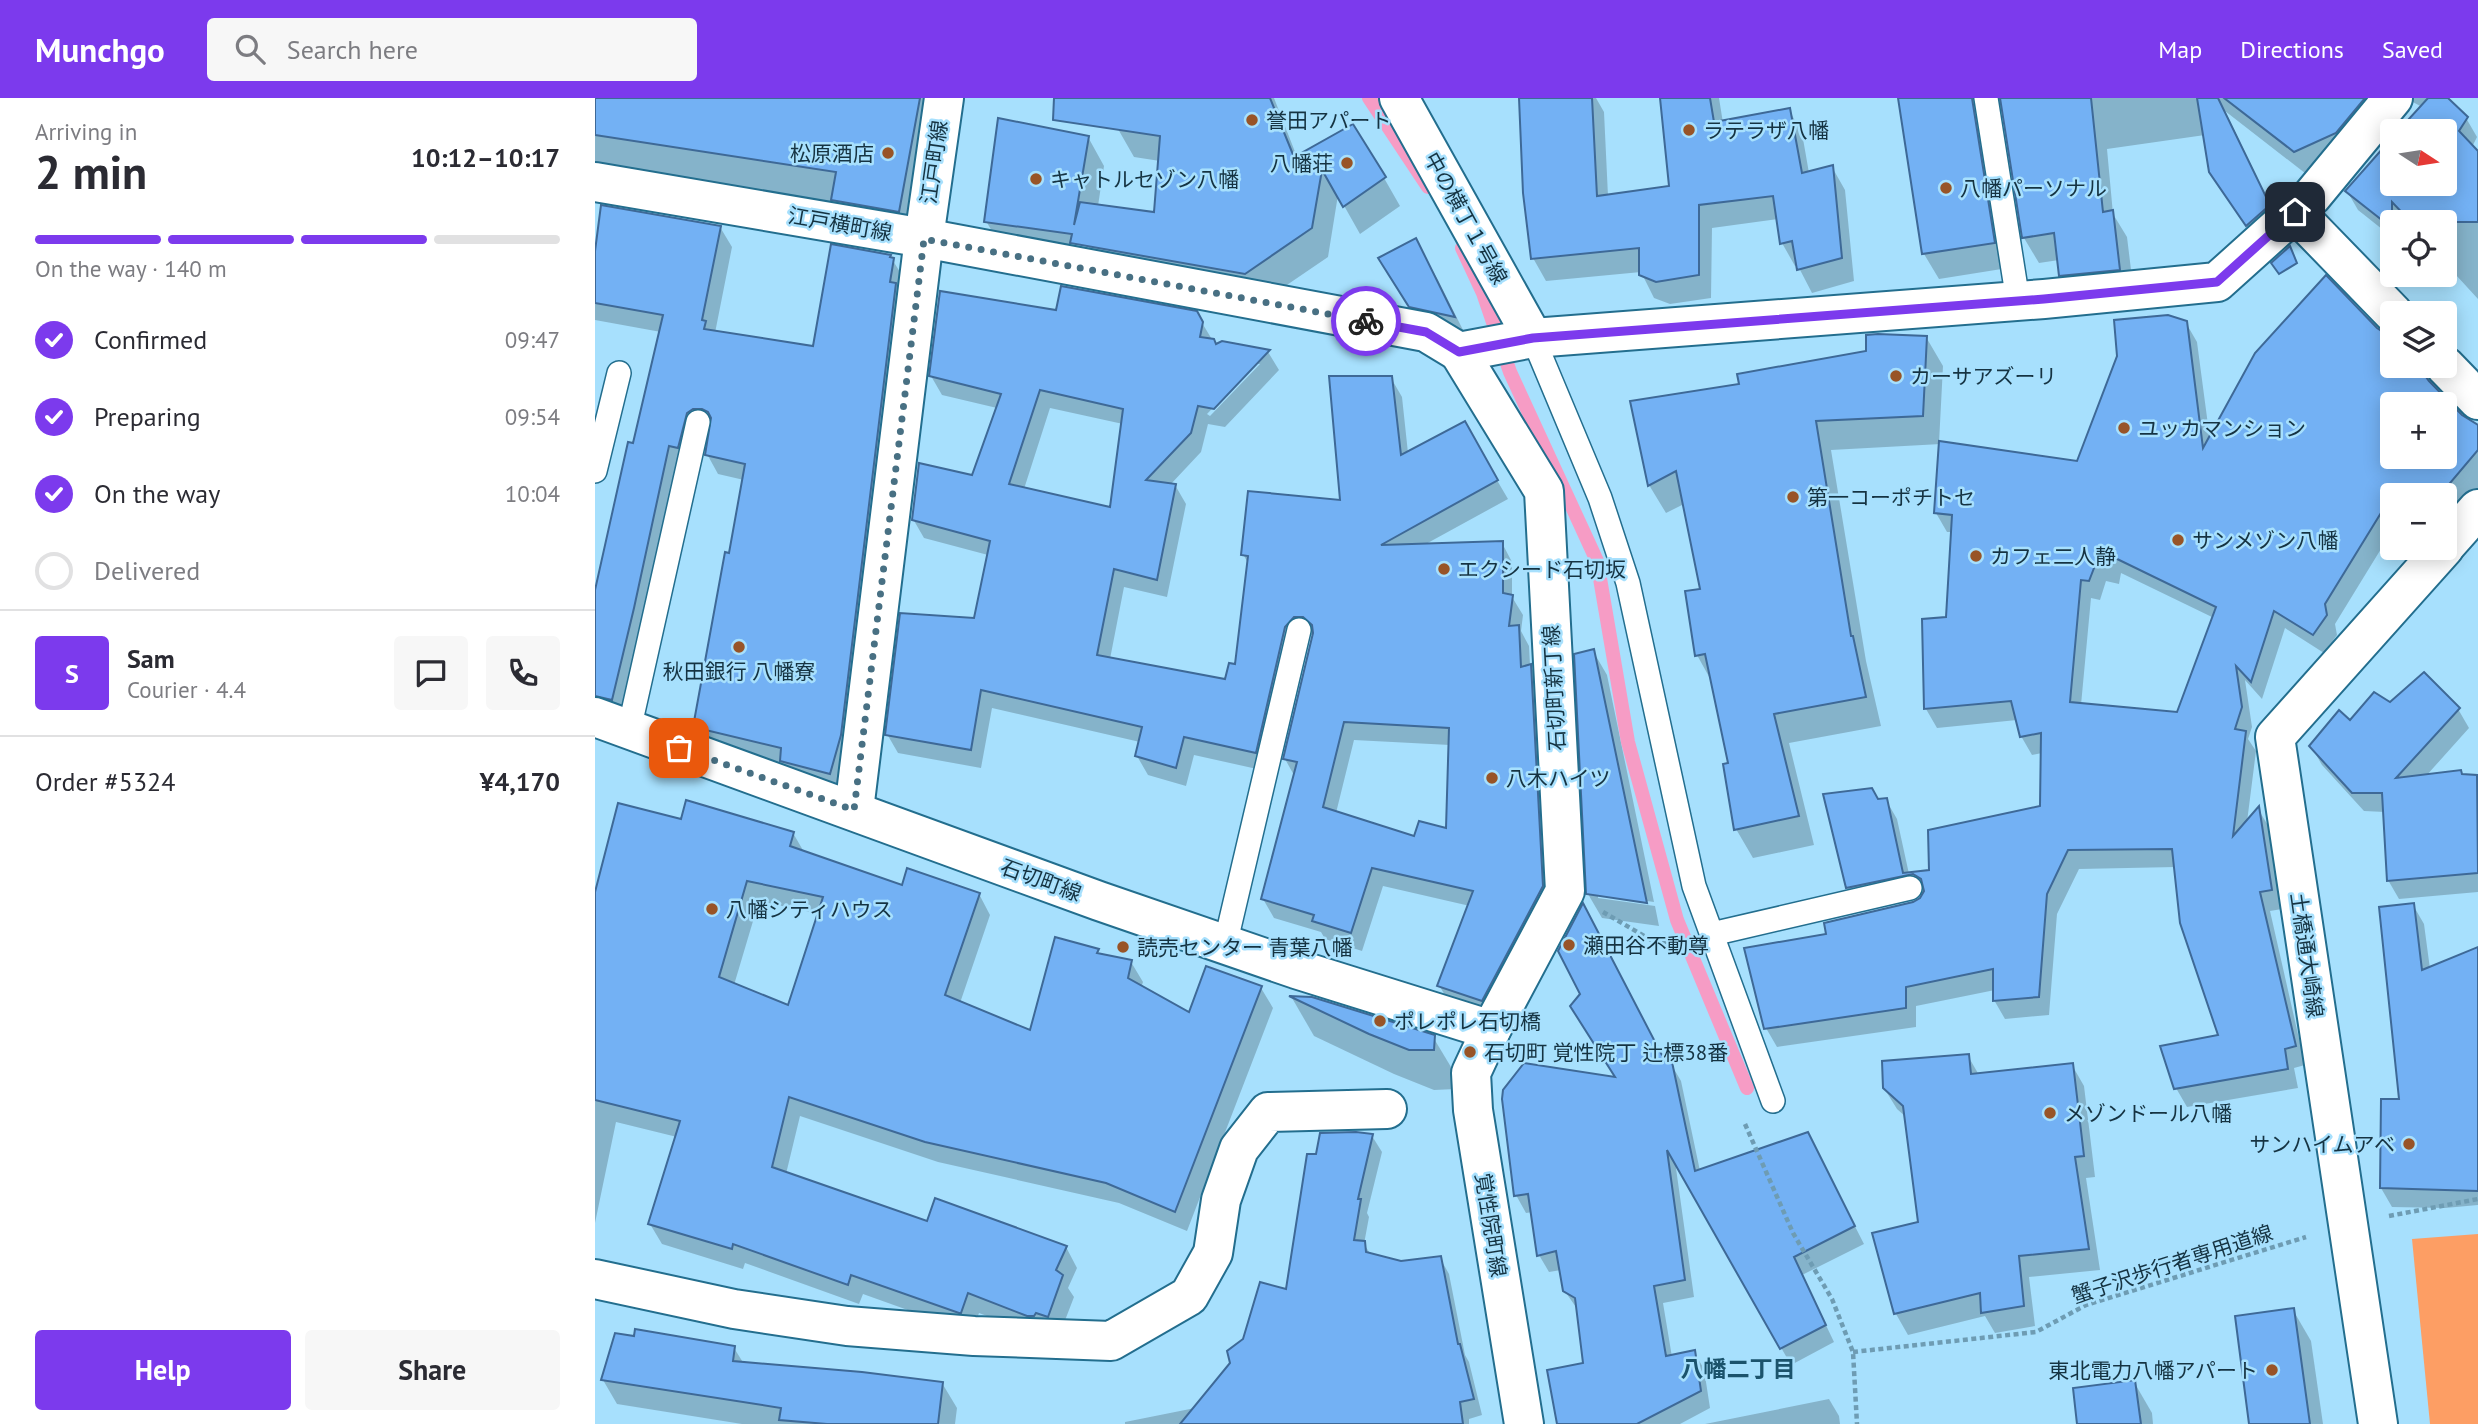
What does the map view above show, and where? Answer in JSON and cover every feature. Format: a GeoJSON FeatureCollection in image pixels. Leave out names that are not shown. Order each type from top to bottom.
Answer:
{"type":"FeatureCollection","features":[{"type":"Feature","properties":{"kind":"street","name":"江戸町線"},"geometry":{"type":"LineString","coordinates":[[854,810],[924,239],[944,98]]}},
{"type":"Feature","properties":{"kind":"street","name":"中の横丁１号線"},"geometry":{"type":"LineString","coordinates":[[1399,98],[1527,340]]}},
{"type":"Feature","properties":{"kind":"street"},"geometry":{"type":"LineString","coordinates":[[1471,349],[1527,340],[2217,282],[2312,196],[2393,98]]}},
{"type":"Feature","properties":{"kind":"street","name":"江戸横町線"},"geometry":{"type":"LineString","coordinates":[[595,182],[924,239],[1426,332],[1471,349]]}},
{"type":"Feature","properties":{"kind":"street"},"geometry":{"type":"LineString","coordinates":[[2295,212],[2381,301]]}},
{"type":"Feature","properties":{"kind":"street","name":"石切町新丁線"},"geometry":{"type":"LineString","coordinates":[[1471,349],[1544,491],[1565,891]]}},
{"type":"Feature","properties":{"kind":"street"},"geometry":{"type":"LineString","coordinates":[[2457,378],[2478,400]]}},
{"type":"Feature","properties":{"kind":"street","name":"土橋通大崎線"},"geometry":{"type":"LineString","coordinates":[[2457,532],[2478,509]]}},
{"type":"Feature","properties":{"kind":"street","name":"土橋通大崎線"},"geometry":{"type":"LineString","coordinates":[[2378,1424],[2275,737],[2432,560]]}},
{"type":"Feature","properties":{"kind":"street","name":"石切町線"},"geometry":{"type":"LineString","coordinates":[[612,724],[1225,945],[1491,1030]]}},
{"type":"Feature","properties":{"kind":"street"},"geometry":{"type":"LineString","coordinates":[[1491,1030],[1565,891]]}},
{"type":"Feature","properties":{"kind":"street","name":"覚性院町線"},"geometry":{"type":"LineString","coordinates":[[1491,1030],[1471,1073],[1473,1110],[1524,1424]]}},
{"type":"Feature","properties":{"kind":"street"},"geometry":{"type":"LineString","coordinates":[[595,1279],[734,1309],[847,1326],[974,1336],[1111,1341],[1189,1296],[1213,1253],[1221,1200],[1239,1149],[1268,1112],[1387,1110]]}},
{"type":"Feature","properties":{"kind":"lane"},"geometry":{"type":"LineString","coordinates":[[1986,98],[2018,300]]}},
{"type":"Feature","properties":{"kind":"lane"},"geometry":{"type":"LineString","coordinates":[[1527,340],[1600,498],[1628,583],[1694,886],[1773,1101]]}},
{"type":"Feature","properties":{"kind":"lane"},"geometry":{"type":"LineString","coordinates":[[595,471],[601,421],[619,373]]}},
{"type":"Feature","properties":{"kind":"lane"},"geometry":{"type":"LineString","coordinates":[[612,724],[698,422]]}},
{"type":"Feature","properties":{"kind":"lane"},"geometry":{"type":"LineString","coordinates":[[1225,945],[1299,629]]}},
{"type":"Feature","properties":{"kind":"lane"},"geometry":{"type":"LineString","coordinates":[[1712,933],[1910,888]]}},
{"type":"Feature","properties":{"kind":"path"},"geometry":{"type":"LineString","coordinates":[[1565,891],[1658,944],[1665,942]]}},
{"type":"Feature","properties":{"kind":"path"},"geometry":{"type":"LineString","coordinates":[[1741,1118],[1793,1233],[1832,1299],[1853,1352],[1857,1424]]}},
{"type":"Feature","properties":{"kind":"path","name":"蟹子沢歩行者専用道線"},"geometry":{"type":"LineString","coordinates":[[1853,1352],[2036,1332],[2086,1305],[2347,1224],[2478,1199]]}},
{"type":"Feature","properties":{"kind":"shaded area"},"geometry":{"type":"Polygon","coordinates":[[[2478,1234],[2478,1424],[2430,1424],[2412,1239],[2478,1234]]]}},
{"type":"Feature","properties":{"kind":"building"},"geometry":{"type":"Polygon","coordinates":[[[595,98],[920,98],[899,212],[831,200],[836,172],[595,135],[595,98]]]}},
{"type":"Feature","properties":{"kind":"building"},"geometry":{"type":"Polygon","coordinates":[[[1054,98],[1270,98],[1294,157],[1353,124],[1386,177],[1343,207],[1322,170],[1312,228],[1245,274],[1070,243],[1072,234],[984,222],[998,118],[1089,136],[1074,225],[1080,202],[1154,212],[1160,136],[1053,120],[1054,98]]]}},
{"type":"Feature","properties":{"kind":"building"},"geometry":{"type":"Polygon","coordinates":[[[1519,98],[1592,98],[1597,196],[1669,186],[1660,98],[1710,98],[1714,122],[1790,108],[1802,173],[1833,165],[1842,258],[1797,270],[1792,241],[1780,244],[1773,196],[1699,205],[1699,275],[1656,282],[1639,275],[1639,248],[1531,259],[1523,193],[1519,98]]]}},
{"type":"Feature","properties":{"kind":"building","name":"八幡パーソナル"},"geometry":{"type":"Polygon","coordinates":[[[1898,98],[1972,98],[1995,243],[1922,254],[1898,98]]]}},
{"type":"Feature","properties":{"kind":"building"},"geometry":{"type":"Polygon","coordinates":[[[2000,98],[2091,98],[2103,212],[2113,210],[2120,270],[2059,276],[2054,233],[2022,238],[2000,98]]]}},
{"type":"Feature","properties":{"kind":"building"},"geometry":{"type":"Polygon","coordinates":[[[2197,98],[2218,98],[2270,205],[2246,226],[2209,172],[2197,98]]]}},
{"type":"Feature","properties":{"kind":"building"},"geometry":{"type":"Polygon","coordinates":[[[2224,98],[2365,98],[2336,133],[2294,152],[2224,98]]]}},
{"type":"Feature","properties":{"kind":"building"},"geometry":{"type":"Polygon","coordinates":[[[2428,98],[2448,98],[2468,117],[2459,131],[2478,151],[2478,222],[2457,222],[2457,210],[2400,210],[2392,202],[2392,210],[2380,210],[2380,219],[2345,191],[2380,152],[2380,196],[2457,196],[2457,119],[2409,119],[2428,98]]]}},
{"type":"Feature","properties":{"kind":"building"},"geometry":{"type":"Polygon","coordinates":[[[601,205],[721,226],[702,320],[706,321],[704,329],[813,346],[831,244],[891,255],[890,257],[894,258],[890,282],[896,283],[841,735],[830,774],[780,761],[781,748],[693,727],[725,552],[729,553],[745,464],[705,455],[711,418],[708,412],[702,409],[693,409],[687,413],[678,448],[669,446],[612,700],[595,696],[595,590],[628,442],[633,443],[663,315],[595,303],[595,251],[601,205]]]}},
{"type":"Feature","properties":{"kind":"building"},"geometry":{"type":"Polygon","coordinates":[[[1416,238],[1455,317],[1409,307],[1378,258],[1416,238]]]}},
{"type":"Feature","properties":{"kind":"building"},"geometry":{"type":"Polygon","coordinates":[[[2290,246],[2297,263],[2279,274],[2271,263],[2290,246]]]}},
{"type":"Feature","properties":{"kind":"building"},"geometry":{"type":"Polygon","coordinates":[[[2326,275],[2380,330],[2380,378],[2427,378],[2440,392],[2380,392],[2380,469],[2457,469],[2457,410],[2478,425],[2478,450],[2450,483],[2380,483],[2380,515],[2325,604],[2327,615],[2313,635],[2274,611],[2251,682],[2236,666],[2242,707],[2235,729],[2246,731],[2233,836],[2259,806],[2272,890],[2260,892],[2296,1046],[2285,1049],[2288,1069],[2174,1089],[2160,1046],[2218,1035],[2180,923],[2172,849],[2068,850],[2047,894],[2039,997],[1993,1001],[1993,969],[1906,987],[1906,1008],[1764,1029],[1744,948],[1826,934],[1824,923],[1913,902],[1920,898],[1924,891],[1921,879],[1913,874],[1846,888],[1823,794],[1872,788],[1878,799],[1887,798],[1903,873],[1929,870],[1928,830],[2040,806],[2041,733],[2020,737],[2011,701],[1924,709],[1922,619],[1946,617],[1952,515],[1934,513],[1939,441],[2077,461],[2117,356],[2114,320],[2168,315],[2187,321],[2203,448],[2255,353],[2326,275]],[[2111,556],[2108,566],[2096,563],[2089,581],[2081,580],[2070,702],[2177,712],[2216,607],[2111,556]]]}},
{"type":"Feature","properties":{"kind":"building"},"geometry":{"type":"Polygon","coordinates":[[[1061,286],[1197,311],[1203,322],[1200,337],[1214,339],[1216,344],[1222,341],[1270,350],[1214,409],[1198,406],[1191,433],[1146,480],[1176,484],[1157,580],[1114,569],[1097,655],[1225,679],[1229,663],[1235,664],[1248,556],[1241,555],[1248,491],[1340,500],[1329,376],[1392,376],[1401,455],[1465,421],[1498,480],[1381,545],[1503,541],[1503,593],[1513,595],[1509,626],[1519,625],[1521,667],[1531,664],[1543,886],[1482,1001],[1437,986],[1473,891],[1372,868],[1351,933],[1312,921],[1314,915],[1261,899],[1297,762],[1283,759],[1313,633],[1312,625],[1303,617],[1294,617],[1285,627],[1256,753],[1184,737],[1176,768],[1135,756],[1142,727],[981,690],[971,750],[885,735],[900,613],[974,618],[990,541],[912,520],[919,463],[972,475],[1001,394],[929,376],[940,291],[1056,310],[1061,286]],[[1040,390],[1009,484],[1110,507],[1123,409],[1040,390]],[[1344,722],[1323,807],[1414,836],[1419,821],[1446,828],[1449,728],[1344,722]]]}},
{"type":"Feature","properties":{"kind":"building"},"geometry":{"type":"Polygon","coordinates":[[[1866,335],[1927,336],[1923,416],[1816,421],[1851,636],[1866,697],[1774,714],[1799,816],[1734,830],[1723,764],[1728,763],[1705,654],[1695,656],[1685,591],[1700,589],[1676,471],[1648,486],[1630,401],[1739,384],[1737,374],[1866,351],[1866,335]]]}},
{"type":"Feature","properties":{"kind":"building"},"geometry":{"type":"Polygon","coordinates":[[[1594,649],[1647,903],[1586,894],[1574,654],[1594,649]]]}},
{"type":"Feature","properties":{"kind":"building"},"geometry":{"type":"Polygon","coordinates":[[[2424,672],[2460,708],[2396,778],[2461,770],[2462,774],[2477,775],[2478,873],[2387,881],[2382,793],[2352,793],[2309,746],[2339,710],[2350,720],[2374,692],[2390,702],[2424,672]]]}},
{"type":"Feature","properties":{"kind":"building"},"geometry":{"type":"Polygon","coordinates":[[[686,800],[794,832],[790,846],[902,885],[907,868],[980,893],[945,995],[1030,1030],[1055,937],[1099,949],[1097,953],[1132,960],[1128,978],[1189,1012],[1206,966],[1262,986],[1175,1212],[1106,1183],[925,1142],[789,1097],[772,1167],[927,1221],[935,1198],[1067,1246],[1056,1270],[1063,1275],[1048,1317],[1036,1313],[1034,1316],[1027,1316],[968,1293],[959,1313],[851,1275],[848,1285],[733,1244],[732,1249],[648,1224],[680,1121],[595,1100],[595,892],[618,803],[681,819],[686,800]],[[747,881],[719,977],[788,1005],[823,897],[747,881]]]}},
{"type":"Feature","properties":{"kind":"building"},"geometry":{"type":"Polygon","coordinates":[[[1583,903],[1666,1063],[1672,1062],[1695,1171],[1808,1132],[1855,1226],[1794,1257],[1826,1325],[1780,1349],[1667,1150],[1685,1280],[1654,1286],[1666,1356],[1695,1350],[1701,1391],[1637,1424],[1557,1424],[1547,1370],[1583,1363],[1575,1298],[1563,1291],[1556,1251],[1537,1256],[1528,1194],[1514,1196],[1502,1099],[1503,1090],[1524,1063],[1615,1077],[1570,1006],[1580,994],[1558,951],[1583,903]]]}},
{"type":"Feature","properties":{"kind":"building"},"geometry":{"type":"Polygon","coordinates":[[[2414,903],[2422,970],[2478,947],[2478,1191],[2380,1188],[2381,1099],[2399,1099],[2379,907],[2414,903]]]}},
{"type":"Feature","properties":{"kind":"building"},"geometry":{"type":"Polygon","coordinates":[[[1289,996],[1312,997],[1435,1035],[1434,1050],[1409,1050],[1289,996]]]}},
{"type":"Feature","properties":{"kind":"building"},"geometry":{"type":"Polygon","coordinates":[[[1969,1054],[1971,1074],[2073,1063],[2084,1156],[2075,1157],[2089,1249],[2019,1256],[2024,1306],[1981,1313],[1980,1293],[1894,1314],[1872,1233],[1918,1222],[1903,1106],[1883,1088],[1882,1061],[1969,1054]]]}},
{"type":"Feature","properties":{"kind":"building"},"geometry":{"type":"Polygon","coordinates":[[[1320,1133],[1373,1134],[1358,1199],[1361,1199],[1354,1240],[1365,1241],[1366,1252],[1401,1261],[1441,1256],[1458,1344],[1474,1399],[1460,1402],[1463,1424],[1180,1424],[1230,1363],[1227,1351],[1243,1339],[1260,1282],[1286,1289],[1307,1154],[1316,1154],[1320,1133]]]}},
{"type":"Feature","properties":{"kind":"building","name":"東北電力八幡アパート"},"geometry":{"type":"Polygon","coordinates":[[[2294,1308],[2310,1424],[2249,1424],[2235,1316],[2294,1308]]]}},
{"type":"Feature","properties":{"kind":"building"},"geometry":{"type":"Polygon","coordinates":[[[635,1329],[735,1346],[733,1361],[943,1382],[938,1424],[827,1424],[779,1420],[781,1408],[601,1380],[615,1333],[634,1336],[635,1329]]]}},
{"type":"Feature","properties":{"kind":"building"},"geometry":{"type":"Polygon","coordinates":[[[2135,1380],[2141,1424],[2077,1424],[2073,1388],[2135,1380]]]}},
{"type":"Feature","properties":{"kind":"waterway"},"geometry":{"type":"LineString","coordinates":[[1369,98],[1428,187]]}},
{"type":"Feature","properties":{"kind":"waterway"},"geometry":{"type":"LineString","coordinates":[[1462,248],[1483,293],[1510,372],[1597,561],[1628,742],[1677,920],[1747,1088]]}},
{"type":"Feature","properties":{"kind":"way so far"},"geometry":{"type":"LineString","coordinates":[[679,748],[854,810],[924,239],[1366,321]]}},
{"type":"Feature","properties":{"kind":"place","name":"誉田アパート"},"geometry":{"type":"Point","coordinates":[1252,120]}},
{"type":"Feature","properties":{"kind":"place","name":"ラテラザ八幡"},"geometry":{"type":"Point","coordinates":[1689,130]}},
{"type":"Feature","properties":{"kind":"place","name":"松原酒店"},"geometry":{"type":"Point","coordinates":[888,153]}},
{"type":"Feature","properties":{"kind":"place","name":"八幡荘"},"geometry":{"type":"Point","coordinates":[1347,163]}},
{"type":"Feature","properties":{"kind":"place","name":"キャトルセゾン八幡"},"geometry":{"type":"Point","coordinates":[1036,179]}},
{"type":"Feature","properties":{"kind":"place","name":"八幡パーソナル"},"geometry":{"type":"Point","coordinates":[1946,188]}},
{"type":"Feature","properties":{"kind":"place","name":"カーサアズーリ"},"geometry":{"type":"Point","coordinates":[1896,376]}},
{"type":"Feature","properties":{"kind":"place","name":"ユッカマンション"},"geometry":{"type":"Point","coordinates":[2124,428]}},
{"type":"Feature","properties":{"kind":"place","name":"第一コーポチトセ"},"geometry":{"type":"Point","coordinates":[1793,497]}},
{"type":"Feature","properties":{"kind":"place","name":"サンメゾン八幡"},"geometry":{"type":"Point","coordinates":[2178,540]}},
{"type":"Feature","properties":{"kind":"place","name":"カフェ二人静"},"geometry":{"type":"Point","coordinates":[1976,556]}},
{"type":"Feature","properties":{"kind":"place","name":"エクシード石切坂"},"geometry":{"type":"Point","coordinates":[1444,569]}},
{"type":"Feature","properties":{"kind":"place","name":"秋田銀行 八幡寮"},"geometry":{"type":"Point","coordinates":[739,647]}},
{"type":"Feature","properties":{"kind":"place","name":"八木ハイツ"},"geometry":{"type":"Point","coordinates":[1492,778]}},
{"type":"Feature","properties":{"kind":"place","name":"八幡シティハウス"},"geometry":{"type":"Point","coordinates":[712,909]}},
{"type":"Feature","properties":{"kind":"place","name":"瀬田谷不動尊"},"geometry":{"type":"Point","coordinates":[1569,945]}},
{"type":"Feature","properties":{"kind":"place","name":"読売センター 青葉八幡"},"geometry":{"type":"Point","coordinates":[1123,947]}},
{"type":"Feature","properties":{"kind":"place","name":"ポレポレ石切橋"},"geometry":{"type":"Point","coordinates":[1380,1021]}},
{"type":"Feature","properties":{"kind":"place","name":"石切町 覚性院丁 辻標38番"},"geometry":{"type":"Point","coordinates":[1470,1052]}},
{"type":"Feature","properties":{"kind":"place","name":"メゾンドール八幡"},"geometry":{"type":"Point","coordinates":[2050,1113]}},
{"type":"Feature","properties":{"kind":"place","name":"サンハイムアベ"},"geometry":{"type":"Point","coordinates":[2409,1144]}},
{"type":"Feature","properties":{"kind":"place","name":"東北電力八幡アパート"},"geometry":{"type":"Point","coordinates":[2272,1370]}},
{"type":"Feature","properties":{"kind":"district","name":"八幡二丁目"},"geometry":{"type":"Point","coordinates":[1738,1368]}},
{"type":"Feature","properties":{"kind":"route"},"geometry":{"type":"LineString","coordinates":[[1366,321],[1426,332],[1459,352],[1533,338],[2044,299],[2217,282],[2295,212]]}}]}
